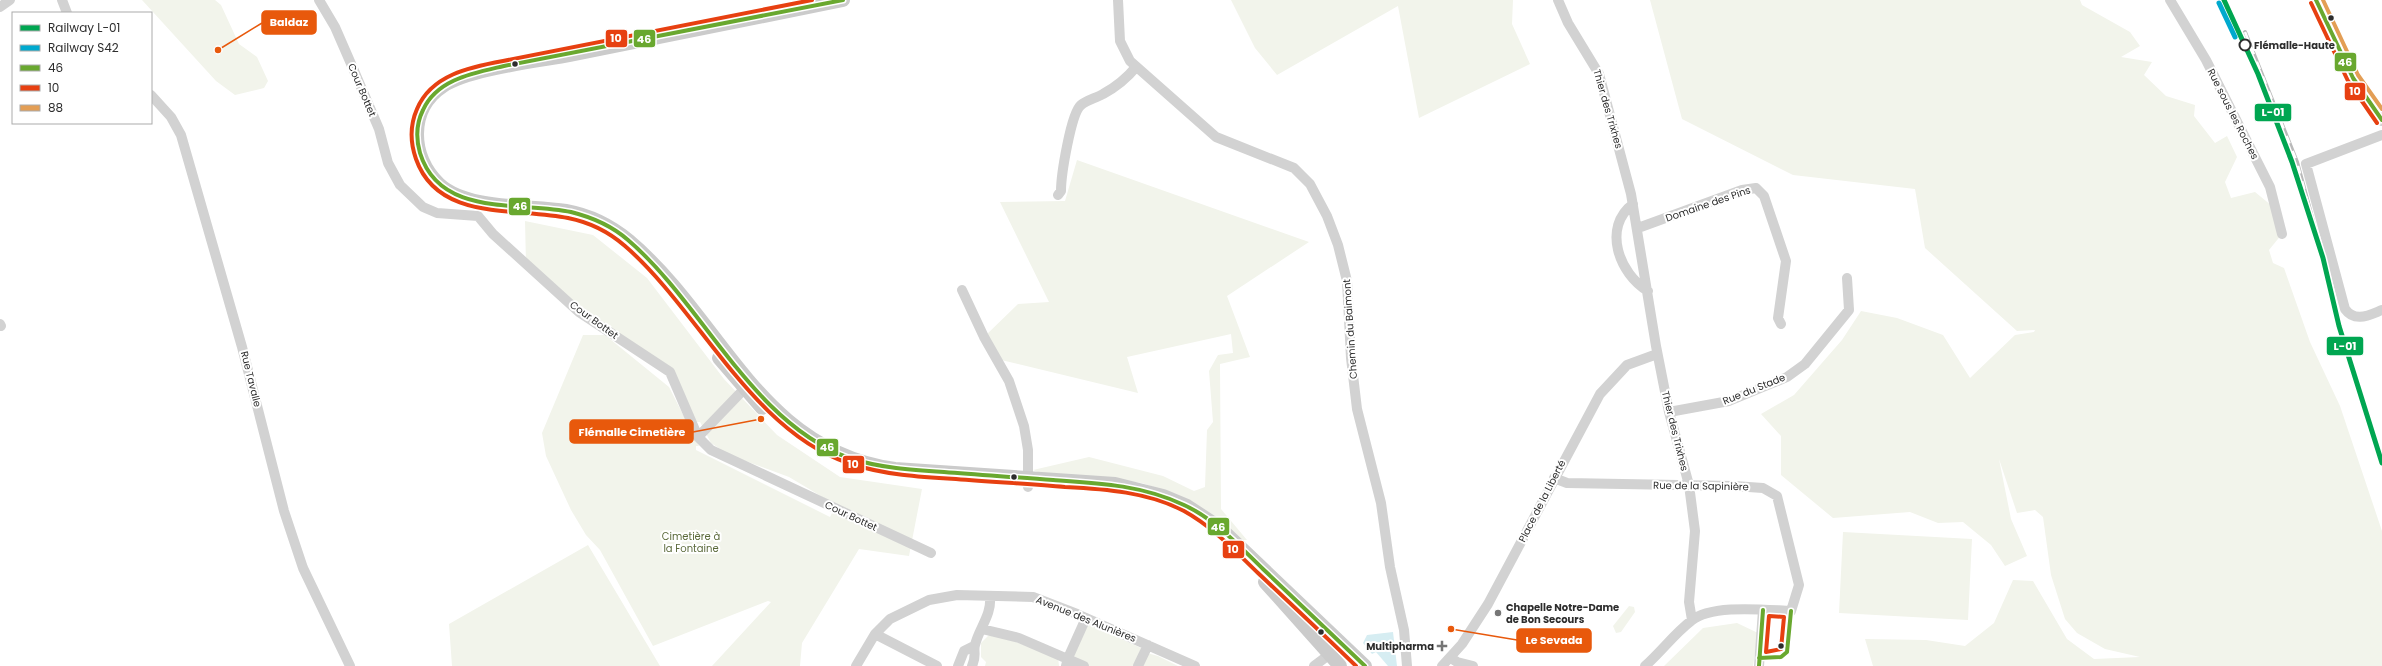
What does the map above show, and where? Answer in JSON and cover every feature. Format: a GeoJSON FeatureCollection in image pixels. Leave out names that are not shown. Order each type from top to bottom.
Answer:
{"type":"FeatureCollection","features":[{"type":"Feature","properties":{"kind":"main road"},"geometry":{"type":"LineString","coordinates":[[799,0],[597,41],[523,60],[452,74],[424,93],[414,107],[408,122],[407,137],[412,164],[418,174],[437,194],[449,202],[468,208],[566,220],[604,234],[622,246],[640,264],[748,385],[793,427],[816,443],[851,460],[871,466],[895,469],[1135,493],[1161,501],[1184,511],[1214,530],[1234,547],[1340,666]]}},
{"type":"Feature","properties":{"kind":"main road"},"geometry":{"type":"LineString","coordinates":[[748,385],[671,285],[628,240],[595,220],[567,211],[470,199],[452,194],[435,180],[421,160],[416,137],[418,123],[422,110],[433,95],[443,86],[469,75],[843,0]]}},
{"type":"Feature","properties":{"kind":"main road"},"geometry":{"type":"LineString","coordinates":[[1028,483],[1115,484],[1136,488],[1163,496],[1187,506],[1219,527],[1239,544],[1365,666]]}},
{"type":"Feature","properties":{"kind":"main road"},"geometry":{"type":"LineString","coordinates":[[1259,575],[1266,586],[1330,661]]}},
{"type":"Feature","properties":{"kind":"street"},"geometry":{"type":"LineString","coordinates":[[0,7],[10,0]]}},
{"type":"Feature","properties":{"kind":"street"},"geometry":{"type":"LineString","coordinates":[[62,0],[68,12]]}},
{"type":"Feature","properties":{"kind":"street","name":"Cour Bottet"},"geometry":{"type":"LineString","coordinates":[[319,0],[335,27],[379,129],[388,163],[400,185],[423,207],[437,213],[478,216],[493,234],[579,312],[670,372],[698,438],[715,453],[931,553]]}},
{"type":"Feature","properties":{"kind":"street","name":"Chemin du Baimont"},"geometry":{"type":"LineString","coordinates":[[1118,0],[1120,41],[1126,55],[1136,67],[1216,137],[1294,168],[1310,184],[1327,216],[1338,245],[1347,281],[1356,401],[1380,499],[1390,567],[1404,630],[1407,666]]}},
{"type":"Feature","properties":{"kind":"street","name":"Thier des Trixhes"},"geometry":{"type":"LineString","coordinates":[[1558,0],[1568,23],[1599,74],[1633,204],[1657,354],[1669,412],[1689,485],[1695,531],[1689,602],[1692,620]]}},
{"type":"Feature","properties":{"kind":"street","name":"Rue sous les Roches"},"geometry":{"type":"LineString","coordinates":[[2170,0],[2206,60],[2270,187],[2282,234]]}},
{"type":"Feature","properties":{"kind":"street"},"geometry":{"type":"LineString","coordinates":[[2316,0],[2353,78],[2382,120]]}},
{"type":"Feature","properties":{"kind":"street"},"geometry":{"type":"LineString","coordinates":[[1058,195],[1061,190],[1065,157],[1076,110],[1082,104],[1103,94],[1121,82],[1136,67]]}},
{"type":"Feature","properties":{"kind":"street","name":"Rue Tavalle"},"geometry":{"type":"LineString","coordinates":[[152,96],[171,117],[180,135],[242,347],[284,511],[303,568],[350,666]]}},
{"type":"Feature","properties":{"kind":"street"},"geometry":{"type":"LineString","coordinates":[[2382,135],[2306,164],[2343,303],[2348,313],[2353,316],[2364,316],[2382,310]]}},
{"type":"Feature","properties":{"kind":"street","name":"Domaine des Pins"},"geometry":{"type":"LineString","coordinates":[[1638,228],[1742,190],[1756,188],[1764,196],[1786,261],[1778,318],[1781,324]]}},
{"type":"Feature","properties":{"kind":"street"},"geometry":{"type":"LineString","coordinates":[[1633,204],[1626,209],[1620,219],[1616,243],[1620,256],[1631,273],[1641,287],[1648,291]]}},
{"type":"Feature","properties":{"kind":"street","name":"Rue du Stade"},"geometry":{"type":"LineString","coordinates":[[1669,412],[1729,401],[1787,377],[1805,364],[1849,310],[1847,278]]}},
{"type":"Feature","properties":{"kind":"street"},"geometry":{"type":"LineString","coordinates":[[962,290],[984,337],[1009,381],[1024,426],[1028,450],[1028,483]]}},
{"type":"Feature","properties":{"kind":"street","name":"Place de la Liberté"},"geometry":{"type":"LineString","coordinates":[[1442,666],[1451,658],[1472,630],[1488,604],[1554,478],[1605,386],[1627,365],[1657,354]]}},
{"type":"Feature","properties":{"kind":"street"},"geometry":{"type":"LineString","coordinates":[[698,438],[748,385]]}},
{"type":"Feature","properties":{"kind":"street","name":"Rue de la Sapinière"},"geometry":{"type":"LineString","coordinates":[[1554,478],[1567,483],[1763,488],[1777,496],[1799,585],[1791,611],[1763,610]]}},
{"type":"Feature","properties":{"kind":"street","name":"Avenue des Alunières"},"geometry":{"type":"LineString","coordinates":[[856,666],[875,634],[898,614],[929,600],[948,595],[1033,597],[1086,618],[1196,666]]}},
{"type":"Feature","properties":{"kind":"street"},"geometry":{"type":"LineString","coordinates":[[972,666],[976,656],[974,646],[991,607],[990,596]]}},
{"type":"Feature","properties":{"kind":"street"},"geometry":{"type":"LineString","coordinates":[[1645,666],[1692,620],[1708,614],[1731,610],[1763,610],[1759,666]]}},
{"type":"Feature","properties":{"kind":"street"},"geometry":{"type":"LineString","coordinates":[[1067,662],[1086,618]]}},
{"type":"Feature","properties":{"kind":"street"},"geometry":{"type":"LineString","coordinates":[[982,629],[1019,638],[1067,662],[1084,666]]}},
{"type":"Feature","properties":{"kind":"street"},"geometry":{"type":"LineString","coordinates":[[875,634],[937,666]]}},
{"type":"Feature","properties":{"kind":"street"},"geometry":{"type":"LineString","coordinates":[[1138,666],[1148,645]]}},
{"type":"Feature","properties":{"kind":"street"},"geometry":{"type":"LineString","coordinates":[[958,666],[964,651],[974,646]]}},
{"type":"Feature","properties":{"kind":"street"},"geometry":{"type":"LineString","coordinates":[[1451,658],[1457,662],[1473,666]]}},
{"type":"Feature","properties":{"kind":"street"},"geometry":{"type":"LineString","coordinates":[[1314,666],[1330,661]]}},
{"type":"Feature","properties":{"kind":"green space"},"geometry":{"type":"Polygon","coordinates":[[[142,0],[215,0],[221,5],[239,44],[257,57],[268,81],[264,88],[235,95],[216,81],[142,0]]]}},
{"type":"Feature","properties":{"kind":"green space"},"geometry":{"type":"Polygon","coordinates":[[[1231,0],[1513,0],[1512,24],[1530,64],[1419,118],[1398,6],[1277,75],[1255,48],[1231,0]]]}},
{"type":"Feature","properties":{"kind":"green space"},"geometry":{"type":"Polygon","coordinates":[[[1650,0],[2080,0],[2082,5],[2130,32],[2140,46],[2121,57],[2152,62],[2144,75],[2166,96],[2195,105],[2194,116],[2215,143],[2227,136],[2237,157],[2225,182],[2231,198],[2255,192],[2277,210],[2282,234],[2269,250],[2273,263],[2284,268],[2310,342],[2340,406],[2382,531],[2382,666],[1873,666],[1865,639],[1926,640],[1965,646],[1994,623],[2013,580],[2033,581],[2067,639],[2094,659],[2140,657],[2105,649],[2077,633],[2065,619],[2051,575],[2043,517],[2035,510],[2017,513],[1999,459],[2011,519],[2027,556],[2005,566],[1991,545],[1963,522],[1938,523],[1910,512],[1833,518],[1781,475],[1781,436],[1761,414],[1794,395],[1842,340],[1861,311],[1897,318],[1943,335],[1970,378],[2015,335],[2034,332],[2035,330],[2017,331],[1925,248],[1915,189],[1793,175],[1682,119],[1650,0]]]}},
{"type":"Feature","properties":{"kind":"green space"},"geometry":{"type":"Polygon","coordinates":[[[1077,160],[1309,242],[1227,296],[1250,357],[1220,364],[1221,509],[1247,540],[1240,540],[1174,494],[1142,483],[1106,478],[1048,476],[1033,470],[1089,457],[1163,476],[1194,491],[1205,487],[1207,430],[1213,422],[1209,371],[1218,355],[1233,353],[1231,334],[1127,357],[1138,393],[997,359],[984,337],[1018,304],[1049,302],[1000,202],[1065,201],[1077,160]]]}},
{"type":"Feature","properties":{"kind":"green space","name":"Cimetière à la Fontaine"},"geometry":{"type":"Polygon","coordinates":[[[525,221],[593,235],[647,278],[724,379],[777,435],[840,477],[922,489],[909,556],[859,549],[802,643],[800,666],[712,666],[771,602],[768,601],[653,646],[600,550],[586,535],[571,510],[546,456],[542,433],[583,335],[605,335],[669,387],[699,446],[696,446],[696,450],[830,517],[836,505],[789,477],[729,455],[711,443],[700,422],[695,422],[670,372],[579,312],[526,264],[525,221]]]}},
{"type":"Feature","properties":{"kind":"green space"},"geometry":{"type":"Polygon","coordinates":[[[1843,532],[1972,539],[1968,620],[1839,613],[1843,532]]]}},
{"type":"Feature","properties":{"kind":"green space"},"geometry":{"type":"Polygon","coordinates":[[[588,545],[660,666],[452,666],[449,624],[588,545]]]}},
{"type":"Feature","properties":{"kind":"green space"},"geometry":{"type":"Polygon","coordinates":[[[1629,606],[1634,607],[1635,612],[1621,632],[1616,633],[1613,626],[1629,606]]]}},
{"type":"Feature","properties":{"kind":"green space"},"geometry":{"type":"Polygon","coordinates":[[[1737,623],[1758,633],[1753,666],[1664,666],[1703,628],[1737,623]]]}},
{"type":"Feature","properties":{"kind":"green space"},"geometry":{"type":"Polygon","coordinates":[[[1090,625],[1141,648],[1134,666],[1089,666],[1075,660],[1074,655],[1086,627],[1090,625]]]}},
{"type":"Feature","properties":{"kind":"green space"},"geometry":{"type":"Polygon","coordinates":[[[994,634],[1058,657],[1059,666],[985,666],[986,662],[981,657],[981,643],[989,635],[994,634]]]}},
{"type":"Feature","properties":{"kind":"green space"},"geometry":{"type":"Polygon","coordinates":[[[1147,653],[1158,656],[1178,666],[1140,666],[1147,653]]]}},
{"type":"Feature","properties":{"kind":"water"},"geometry":{"type":"Polygon","coordinates":[[[1393,632],[1397,666],[1388,666],[1376,652],[1372,654],[1363,643],[1367,635],[1393,632]]]}},
{"type":"Feature","properties":{"kind":"railway"},"geometry":{"type":"LineString","coordinates":[[2245,32],[2297,162],[2323,258]]}},
{"type":"Feature","properties":{"kind":"rail line","name":"L-01"},"geometry":{"type":"LineString","coordinates":[[2224,0],[2258,74],[2292,162],[2323,258],[2339,326],[2382,463]]}},
{"type":"Feature","properties":{"kind":"rail line","name":"S42"},"geometry":{"type":"LineString","coordinates":[[2219,3],[2235,37]]}},
{"type":"Feature","properties":{"kind":"transit line","name":"10"},"geometry":{"type":"LineString","coordinates":[[812,0],[490,63],[453,74],[432,88],[423,97],[417,109],[412,127],[413,146],[416,159],[427,179],[442,193],[460,202],[481,208],[568,218],[598,228],[619,241],[652,272],[755,397],[783,425],[814,447],[848,463],[888,473],[1111,490],[1141,496],[1170,505],[1184,511],[1205,524],[1356,666]]}},
{"type":"Feature","properties":{"kind":"transit line","name":"46"},"geometry":{"type":"LineString","coordinates":[[843,0],[504,66],[469,75],[447,84],[429,99],[423,110],[418,126],[417,137],[420,153],[430,174],[445,188],[463,197],[484,203],[571,212],[601,223],[622,235],[655,267],[681,296],[730,360],[756,390],[784,418],[814,441],[849,458],[896,468],[1103,484],[1136,489],[1168,498],[1195,511],[1216,525],[1365,666]]}},
{"type":"Feature","properties":{"kind":"transit line","name":"46"},"geometry":{"type":"LineString","coordinates":[[2316,0],[2353,78],[2382,120]]}},
{"type":"Feature","properties":{"kind":"transit line","name":"88"},"geometry":{"type":"LineString","coordinates":[[2323,0],[2358,75],[2382,109]]}},
{"type":"Feature","properties":{"kind":"transit line","name":"10"},"geometry":{"type":"LineString","coordinates":[[2311,3],[2348,81],[2377,123]]}},
{"type":"Feature","properties":{"kind":"transit line","name":"46"},"geometry":{"type":"LineString","coordinates":[[1759,666],[1763,610]]}},
{"type":"Feature","properties":{"kind":"transit line","name":"46"},"geometry":{"type":"LineString","coordinates":[[1759,658],[1781,657],[1787,652],[1791,611]]}},
{"type":"Feature","properties":{"kind":"transit line","name":"10"},"geometry":{"type":"LineString","coordinates":[[1769,616],[1784,617],[1781,649],[1766,652],[1769,616]]}},
{"type":"Feature","properties":{"kind":"place","name":"Flémalle-Haute"},"geometry":{"type":"Point","coordinates":[2245,45]}},
{"type":"Feature","properties":{"kind":"place","name":"Baldaz"},"geometry":{"type":"Point","coordinates":[218,50]}},
{"type":"Feature","properties":{"kind":"place","name":"Flémalle Cimetière"},"geometry":{"type":"Point","coordinates":[761,419]}},
{"type":"Feature","properties":{"kind":"place","name":"Chapelle Notre-Dame de Bon Secours"},"geometry":{"type":"Point","coordinates":[1498,613]}},
{"type":"Feature","properties":{"kind":"place","name":"Le Sevada"},"geometry":{"type":"Point","coordinates":[1451,629]}},
{"type":"Feature","properties":{"kind":"place","name":"Multipharma"},"geometry":{"type":"Point","coordinates":[1442,646]}}]}
